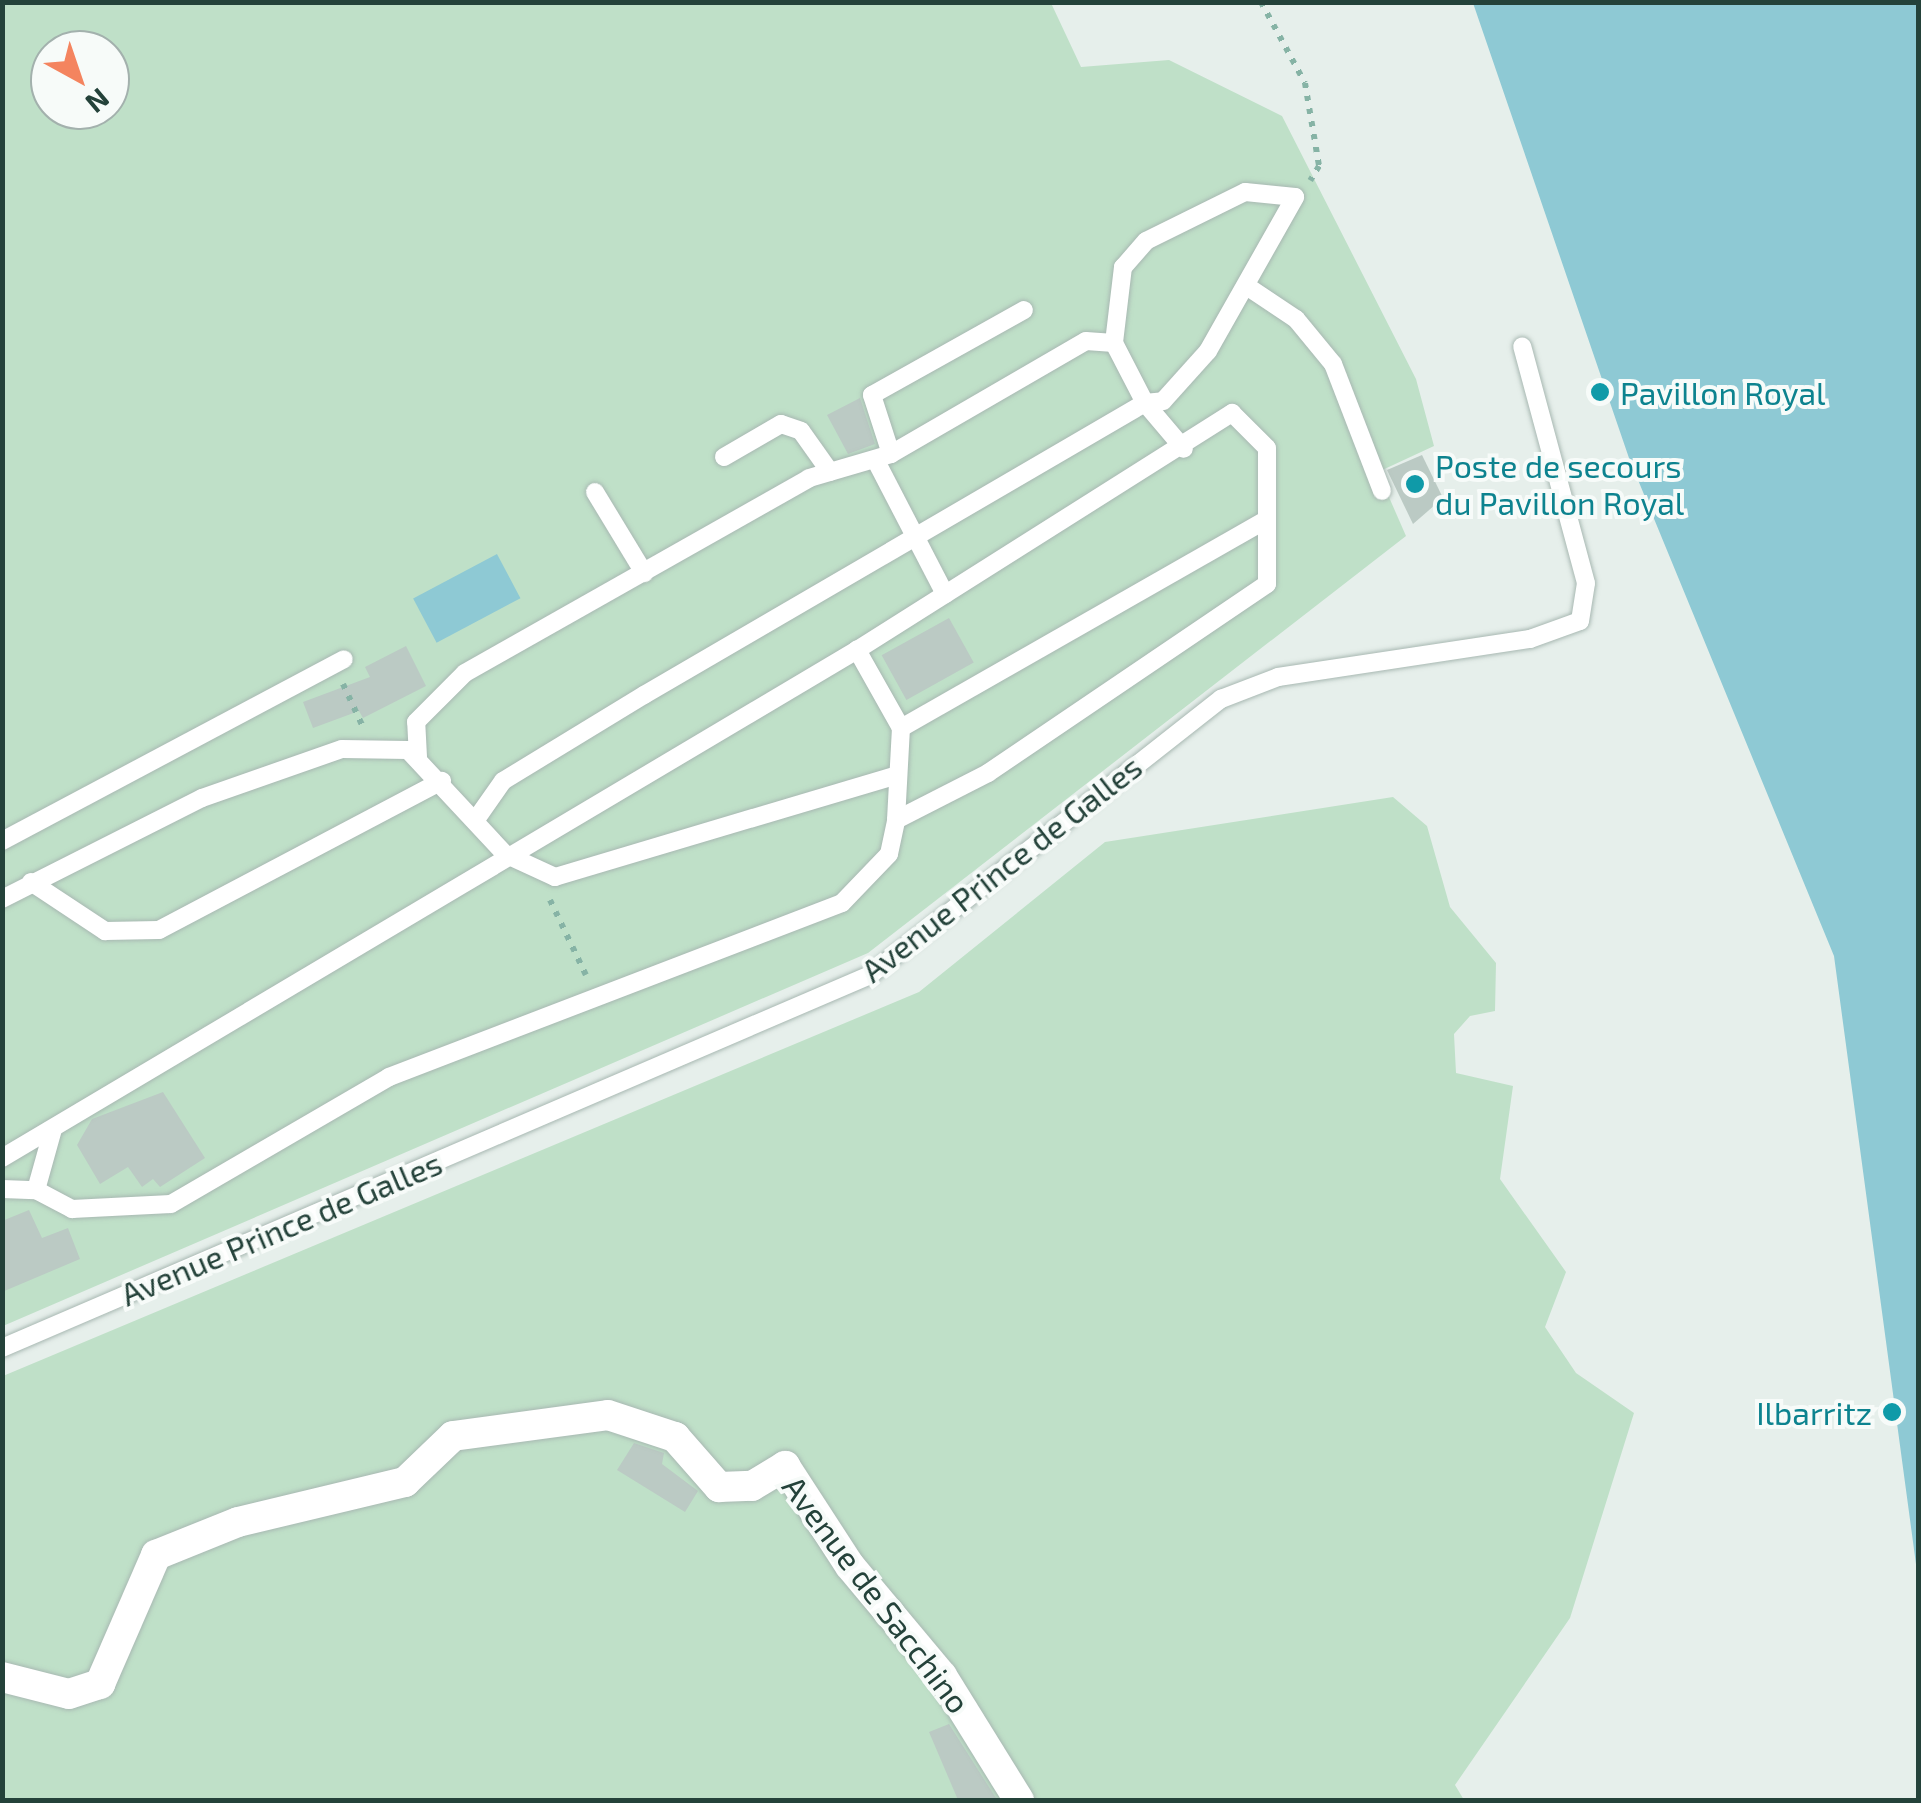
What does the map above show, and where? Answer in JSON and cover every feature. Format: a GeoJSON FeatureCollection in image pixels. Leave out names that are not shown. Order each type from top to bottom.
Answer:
{"type":"FeatureCollection","features":[{"type":"Feature","properties":{"kind":"street","name":"Avenue de Sacchino"},"geometry":{"type":"LineString","coordinates":[[2,1677],[69,1694],[100,1684],[156,1555],[238,1522],[405,1482],[453,1436],[608,1415],[675,1437],[719,1487],[752,1486],[785,1466],[850,1566],[942,1676],[1019,1800]]}},
{"type":"Feature","properties":{"kind":"lane"},"geometry":{"type":"LineString","coordinates":[[477,818],[504,781],[1145,403],[1163,402],[1208,351],[1248,287],[1295,196],[1245,192],[1146,241],[1114,294],[1114,343],[1145,403],[1184,448]]}},
{"type":"Feature","properties":{"kind":"lane"},"geometry":{"type":"LineString","coordinates":[[1248,287],[1296,319],[1332,364],[1382,491]]}},
{"type":"Feature","properties":{"kind":"lane"},"geometry":{"type":"LineString","coordinates":[[945,594],[884,458],[872,395],[1024,310]]}},
{"type":"Feature","properties":{"kind":"lane"},"geometry":{"type":"LineString","coordinates":[[418,757],[416,722],[431,700],[644,573],[830,472],[884,458],[1086,341],[1114,343]]}},
{"type":"Feature","properties":{"kind":"lane","name":"Avenue Prince de Galles"},"geometry":{"type":"LineString","coordinates":[[2,1348],[870,975],[1222,699],[1278,677],[1530,639],[1580,621],[1586,583],[1522,346]]}},
{"type":"Feature","properties":{"kind":"lane"},"geometry":{"type":"LineString","coordinates":[[2,1158],[505,854],[856,650],[1184,448],[1232,414],[1267,448],[1267,584],[988,773],[896,820]]}},
{"type":"Feature","properties":{"kind":"lane"},"geometry":{"type":"LineString","coordinates":[[724,457],[781,424],[801,430],[830,472]]}},
{"type":"Feature","properties":{"kind":"lane"},"geometry":{"type":"LineString","coordinates":[[595,492],[644,573]]}},
{"type":"Feature","properties":{"kind":"lane"},"geometry":{"type":"LineString","coordinates":[[901,728],[1266,520]]}},
{"type":"Feature","properties":{"kind":"lane"},"geometry":{"type":"LineString","coordinates":[[2,1189],[36,1190],[72,1209],[171,1204],[374,1084],[842,903],[889,854],[896,820],[901,728],[856,650]]}},
{"type":"Feature","properties":{"kind":"lane"},"geometry":{"type":"LineString","coordinates":[[2,842],[339,662]]}},
{"type":"Feature","properties":{"kind":"lane"},"geometry":{"type":"LineString","coordinates":[[2,899],[202,798],[342,749],[418,757],[477,818],[505,854],[536,872],[573,875],[897,774]]}},
{"type":"Feature","properties":{"kind":"lane"},"geometry":{"type":"LineString","coordinates":[[31,882],[105,931],[159,930],[442,781]]}},
{"type":"Feature","properties":{"kind":"lane"},"geometry":{"type":"LineString","coordinates":[[36,1190],[53,1129]]}},
{"type":"Feature","properties":{"kind":"path"},"geometry":{"type":"LineString","coordinates":[[1261,2],[1305,83],[1319,166],[1295,196]]}},
{"type":"Feature","properties":{"kind":"path"},"geometry":{"type":"LineString","coordinates":[[339,662],[375,750]]}},
{"type":"Feature","properties":{"kind":"path"},"geometry":{"type":"LineString","coordinates":[[536,872],[598,998]]}},
{"type":"Feature","properties":{"kind":"green space"},"geometry":{"type":"Polygon","coordinates":[[[3,3],[1051,3],[1081,67],[1169,60],[1282,116],[1416,379],[1434,446],[1378,472],[1406,536],[868,953],[3,1326],[3,3]]]}},
{"type":"Feature","properties":{"kind":"green space"},"geometry":{"type":"Polygon","coordinates":[[[1393,797],[1427,826],[1450,907],[1496,963],[1495,1011],[1470,1016],[1454,1034],[1456,1073],[1513,1086],[1500,1179],[1566,1272],[1545,1327],[1576,1373],[1634,1413],[1570,1618],[1455,1785],[1464,1800],[3,1800],[3,1376],[919,992],[1105,842],[1393,797]]]}},
{"type":"Feature","properties":{"kind":"water"},"geometry":{"type":"Polygon","coordinates":[[[1473,3],[1918,3],[1918,1579],[1834,956],[1629,458],[1473,3]]]}},
{"type":"Feature","properties":{"kind":"water"},"geometry":{"type":"Polygon","coordinates":[[[497,554],[520,598],[437,643],[413,599],[497,554]]]}},
{"type":"Feature","properties":{"kind":"building"},"geometry":{"type":"Polygon","coordinates":[[[860,398],[875,444],[848,454],[827,415],[860,398]]]}},
{"type":"Feature","properties":{"kind":"building","name":"Poste de secours du Pavillon Royal"},"geometry":{"type":"Polygon","coordinates":[[[1422,455],[1443,498],[1413,524],[1387,470],[1422,455]]]}},
{"type":"Feature","properties":{"kind":"building"},"geometry":{"type":"Polygon","coordinates":[[[949,618],[974,663],[906,700],[882,655],[949,618]]]}},
{"type":"Feature","properties":{"kind":"building"},"geometry":{"type":"Polygon","coordinates":[[[406,646],[426,686],[363,718],[359,711],[313,728],[303,702],[370,677],[365,667],[406,646]]]}},
{"type":"Feature","properties":{"kind":"building"},"geometry":{"type":"Polygon","coordinates":[[[163,1092],[205,1158],[160,1187],[153,1179],[142,1187],[128,1167],[100,1184],[77,1145],[92,1119],[163,1092]]]}},
{"type":"Feature","properties":{"kind":"building"},"geometry":{"type":"Polygon","coordinates":[[[29,1210],[42,1238],[68,1228],[80,1259],[2,1292],[2,1221],[29,1210]]]}},
{"type":"Feature","properties":{"kind":"building"},"geometry":{"type":"Polygon","coordinates":[[[634,1443],[664,1453],[662,1464],[698,1491],[685,1512],[617,1470],[634,1443]]]}},
{"type":"Feature","properties":{"kind":"building"},"geometry":{"type":"Polygon","coordinates":[[[949,1724],[997,1800],[958,1800],[929,1732],[949,1724]]]}},
{"type":"Feature","properties":{"kind":"place","name":"Pavillon Royal"},"geometry":{"type":"Point","coordinates":[1600,392]}},
{"type":"Feature","properties":{"kind":"place","name":"Poste de secours du Pavillon Royal"},"geometry":{"type":"Point","coordinates":[1415,484]}},
{"type":"Feature","properties":{"kind":"place","name":"Ilbarritz"},"geometry":{"type":"Point","coordinates":[1892,1412]}}]}
